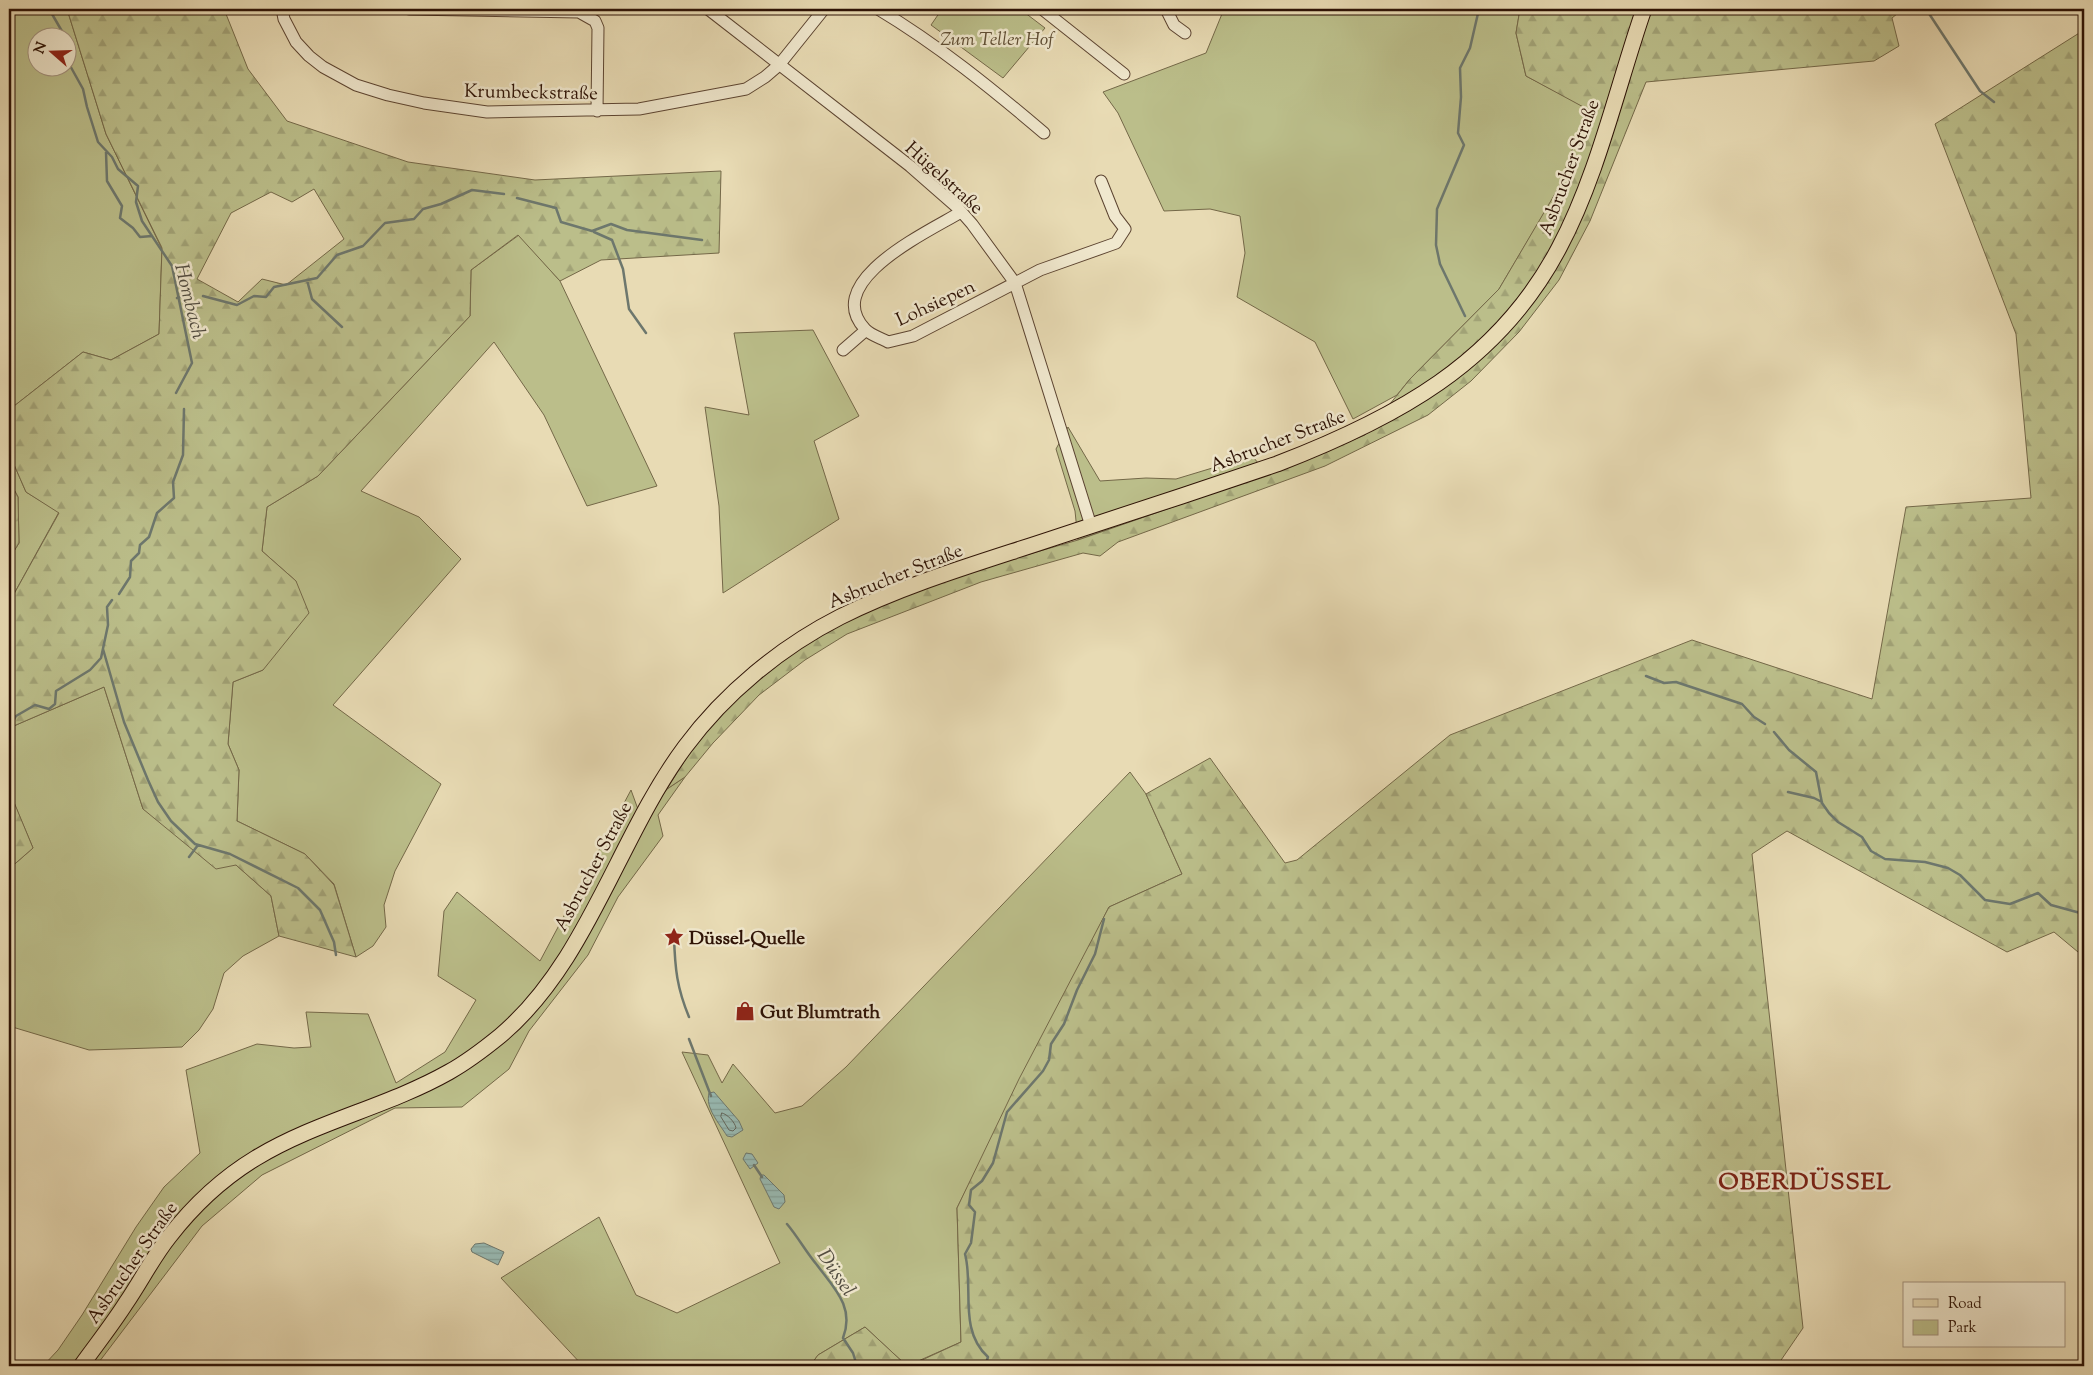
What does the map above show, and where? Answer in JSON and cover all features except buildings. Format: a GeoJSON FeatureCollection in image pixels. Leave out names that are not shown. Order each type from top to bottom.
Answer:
{"type":"FeatureCollection","features":[{"type":"Feature","properties":{"kind":"main road","name":"Asbrucher Straße"},"geometry":{"type":"LineString","coordinates":[[81,1366],[108,1330],[169,1236],[220,1183],[252,1160],[289,1139],[429,1083],[453,1070],[503,1033],[518,1018],[544,988],[573,946],[657,786],[686,745],[711,715],[744,683],[786,650],[839,618],[876,600],[935,578],[1277,464],[1354,432],[1420,396],[1457,371],[1498,332],[1536,286],[1559,248],[1578,208],[1594,164],[1644,9]]}},
{"type":"Feature","properties":{"kind":"street","name":"Krumbeckstraße"},"geometry":{"type":"LineString","coordinates":[[282,9],[284,19],[296,42],[323,67],[356,84],[388,95],[487,112],[639,109],[746,89],[779,65],[824,9]]}},
{"type":"Feature","properties":{"kind":"street"},"geometry":{"type":"LineString","coordinates":[[409,9],[579,12],[591,18],[595,21],[598,28],[597,111]]}},
{"type":"Feature","properties":{"kind":"street","name":"Hügelstraße"},"geometry":{"type":"LineString","coordinates":[[708,9],[910,166],[972,224],[1014,283],[1091,526]]}},
{"type":"Feature","properties":{"kind":"street"},"geometry":{"type":"LineString","coordinates":[[878,9],[917,32],[980,79],[1044,132]]}},
{"type":"Feature","properties":{"kind":"street"},"geometry":{"type":"LineString","coordinates":[[1042,9],[1124,74]]}},
{"type":"Feature","properties":{"kind":"street"},"geometry":{"type":"LineString","coordinates":[[1166,9],[1174,25],[1185,33]]}},
{"type":"Feature","properties":{"kind":"street","name":"Lohsiepen"},"geometry":{"type":"LineString","coordinates":[[866,330],[888,342],[913,336],[1040,270],[1116,242],[1125,229],[1115,216],[1101,182]]}},
{"type":"Feature","properties":{"kind":"street"},"geometry":{"type":"LineString","coordinates":[[843,350],[866,330],[856,317],[854,298],[858,287],[874,268],[905,245],[961,212]]}},
{"type":"Feature","properties":{"kind":"green space"},"geometry":{"type":"Polygon","coordinates":[[[9,9],[67,9],[73,28],[28,28],[28,78],[78,78],[78,44],[106,134],[162,249],[159,334],[111,360],[83,352],[9,410],[9,9]]]}},
{"type":"Feature","properties":{"kind":"green space"},"geometry":{"type":"Polygon","coordinates":[[[67,9],[224,9],[248,69],[287,121],[408,162],[535,180],[721,171],[719,253],[601,260],[560,281],[518,235],[471,270],[470,316],[318,476],[267,507],[262,551],[296,581],[309,613],[263,670],[233,682],[228,744],[239,770],[237,821],[305,854],[334,885],[356,957],[279,936],[271,896],[236,865],[216,869],[143,809],[104,687],[9,728],[9,603],[59,513],[26,492],[9,453],[9,410],[83,352],[111,360],[159,334],[162,248],[106,134],[78,44],[78,28],[73,28],[67,9]],[[314,189],[292,202],[271,192],[231,213],[197,279],[238,302],[262,279],[286,285],[344,239],[314,189]]]}},
{"type":"Feature","properties":{"kind":"green space","name":"Zum Teller Hof"},"geometry":{"type":"Polygon","coordinates":[[[942,9],[1020,9],[1045,28],[1003,78],[931,25],[942,9]]]}},
{"type":"Feature","properties":{"kind":"green space"},"geometry":{"type":"Polygon","coordinates":[[[1224,9],[1520,9],[1516,33],[1526,76],[1587,108],[1559,188],[1499,289],[1410,379],[1397,395],[1353,419],[1315,342],[1237,297],[1245,253],[1240,216],[1210,209],[1164,211],[1118,113],[1103,92],[1206,53],[1224,9]]]}},
{"type":"Feature","properties":{"kind":"green space"},"geometry":{"type":"Polygon","coordinates":[[[1520,9],[1903,9],[1892,18],[1899,46],[1874,61],[1646,82],[1590,221],[1559,280],[1519,332],[1471,381],[1428,415],[1325,466],[1118,542],[1100,556],[1083,553],[981,582],[847,634],[805,660],[759,695],[713,743],[685,777],[667,789],[700,736],[748,686],[795,650],[842,622],[915,591],[981,568],[1078,540],[1268,474],[1365,435],[1410,379],[1499,289],[1559,187],[1587,109],[1526,76],[1516,33],[1520,9]]]}},
{"type":"Feature","properties":{"kind":"green space"},"geometry":{"type":"Polygon","coordinates":[[[2084,30],[2084,957],[2054,932],[2007,952],[1787,831],[1752,854],[1803,1328],[1777,1366],[909,1366],[961,1342],[957,1208],[1019,1079],[1109,907],[1182,874],[1146,794],[1210,758],[1285,863],[1297,860],[1450,735],[1692,640],[1872,699],[1906,507],[2031,498],[2016,334],[1935,124],[2084,30]]]}},
{"type":"Feature","properties":{"kind":"green space"},"geometry":{"type":"Polygon","coordinates":[[[519,235],[560,281],[657,486],[587,506],[544,415],[494,342],[361,491],[419,517],[461,559],[333,705],[441,784],[395,871],[384,905],[386,927],[373,946],[356,957],[334,884],[305,854],[237,821],[239,770],[228,744],[233,682],[263,670],[296,581],[262,551],[267,507],[318,476],[470,316],[471,270],[519,235]]]}},
{"type":"Feature","properties":{"kind":"green space"},"geometry":{"type":"Polygon","coordinates":[[[813,330],[859,416],[814,441],[839,519],[723,593],[719,506],[705,407],[749,415],[734,333],[813,330]]]}},
{"type":"Feature","properties":{"kind":"green space"},"geometry":{"type":"Polygon","coordinates":[[[1068,427],[1100,481],[1146,478],[1176,479],[1252,456],[1268,474],[1078,540],[1075,511],[1056,449],[1068,427]]]}},
{"type":"Feature","properties":{"kind":"green space"},"geometry":{"type":"Polygon","coordinates":[[[9,453],[26,492],[59,512],[9,603],[9,559],[19,543],[18,497],[9,480],[9,453]]]}},
{"type":"Feature","properties":{"kind":"green space"},"geometry":{"type":"Polygon","coordinates":[[[9,480],[18,497],[19,543],[9,559],[9,480]]]}},
{"type":"Feature","properties":{"kind":"green space"},"geometry":{"type":"Polygon","coordinates":[[[104,687],[143,809],[236,865],[271,896],[279,936],[243,956],[224,973],[213,1009],[199,1030],[182,1047],[89,1050],[9,1026],[9,869],[33,848],[9,795],[9,728],[104,687]]]}},
{"type":"Feature","properties":{"kind":"green space"},"geometry":{"type":"Polygon","coordinates":[[[1130,772],[1146,794],[1182,874],[1109,907],[957,1208],[961,1342],[907,1366],[865,1327],[818,1355],[810,1366],[583,1366],[501,1278],[599,1217],[636,1295],[677,1313],[780,1263],[682,1052],[708,1055],[722,1083],[733,1064],[775,1113],[802,1106],[846,1067],[1130,772]]]}},
{"type":"Feature","properties":{"kind":"green space"},"geometry":{"type":"Polygon","coordinates":[[[685,777],[658,815],[663,836],[618,897],[588,955],[529,1031],[509,1069],[462,1107],[395,1108],[262,1175],[202,1226],[96,1366],[43,1366],[58,1350],[82,1315],[136,1227],[164,1187],[200,1153],[186,1070],[257,1044],[294,1048],[311,1047],[306,1012],[368,1014],[396,1083],[445,1052],[476,1000],[438,976],[444,911],[457,892],[540,961],[631,790],[643,823],[667,789],[685,777]]]}},
{"type":"Feature","properties":{"kind":"green space"},"geometry":{"type":"Polygon","coordinates":[[[9,795],[11,795],[33,848],[9,869],[9,795]]]}},
{"type":"Feature","properties":{"kind":"green space"},"geometry":{"type":"Polygon","coordinates":[[[865,1327],[907,1366],[810,1366],[818,1355],[865,1327]]]}},
{"type":"Feature","properties":{"kind":"water"},"geometry":{"type":"Polygon","coordinates":[[[714,1092],[739,1121],[743,1130],[732,1137],[727,1136],[711,1110],[708,1099],[709,1093],[714,1092]]]}},
{"type":"Feature","properties":{"kind":"water"},"geometry":{"type":"Polygon","coordinates":[[[746,1153],[752,1154],[758,1163],[750,1169],[743,1159],[746,1153]]]}},
{"type":"Feature","properties":{"kind":"water"},"geometry":{"type":"Polygon","coordinates":[[[761,1175],[764,1175],[784,1195],[785,1202],[779,1209],[774,1207],[760,1179],[761,1175]]]}},
{"type":"Feature","properties":{"kind":"water"},"geometry":{"type":"Polygon","coordinates":[[[484,1243],[504,1252],[498,1265],[472,1252],[471,1249],[475,1244],[484,1243]]]}},
{"type":"Feature","properties":{"kind":"waterway","name":"Hombach"},"geometry":{"type":"LineString","coordinates":[[53,9],[52,14],[60,28]]}},
{"type":"Feature","properties":{"kind":"waterway"},"geometry":{"type":"LineString","coordinates":[[1465,316],[1440,264],[1436,245],[1437,209],[1464,145],[1458,133],[1461,97],[1460,68],[1470,48],[1479,9]]}},
{"type":"Feature","properties":{"kind":"waterway"},"geometry":{"type":"LineString","coordinates":[[1926,9],[1980,91],[1994,102]]}},
{"type":"Feature","properties":{"kind":"waterway","name":"Hombach"},"geometry":{"type":"LineString","coordinates":[[77,78],[83,89],[98,142],[112,157],[118,169],[138,186],[136,202],[142,221],[172,266],[192,363],[176,393]]}},
{"type":"Feature","properties":{"kind":"waterway"},"geometry":{"type":"LineString","coordinates":[[106,152],[107,181],[122,206],[120,218],[133,228],[140,237],[152,236]]}},
{"type":"Feature","properties":{"kind":"waterway","name":"Lohsiepen"},"geometry":{"type":"LineString","coordinates":[[203,296],[237,305],[254,296],[266,297],[274,287],[317,278],[337,255],[363,246],[385,223],[414,219],[423,209],[441,204],[472,190],[504,194]]}},
{"type":"Feature","properties":{"kind":"waterway","name":"Lohsiepen"},"geometry":{"type":"LineString","coordinates":[[517,198],[556,208],[561,222],[592,231],[611,224],[627,230],[702,240]]}},
{"type":"Feature","properties":{"kind":"waterway","name":"Lohsiepen"},"geometry":{"type":"LineString","coordinates":[[594,232],[612,240],[623,269],[629,309],[646,333]]}},
{"type":"Feature","properties":{"kind":"waterway","name":"Lohsiepen"},"geometry":{"type":"LineString","coordinates":[[307,280],[312,299],[342,327]]}},
{"type":"Feature","properties":{"kind":"waterway","name":"Hombach"},"geometry":{"type":"LineString","coordinates":[[177,298],[185,295]]}},
{"type":"Feature","properties":{"kind":"waterway","name":"Hombach"},"geometry":{"type":"LineString","coordinates":[[119,594],[130,577],[131,561],[139,553],[140,545],[149,537],[157,513],[174,498],[173,482],[183,455],[184,409]]}},
{"type":"Feature","properties":{"kind":"waterway","name":"Hombach"},"geometry":{"type":"LineString","coordinates":[[9,721],[12,723],[16,716],[35,705],[49,709],[55,704],[56,691],[90,670],[101,658],[108,625],[107,607],[112,600]]}},
{"type":"Feature","properties":{"kind":"waterway"},"geometry":{"type":"LineString","coordinates":[[103,649],[124,722],[158,802],[171,821],[195,844],[230,854],[298,888],[320,910],[334,942],[336,955]]}},
{"type":"Feature","properties":{"kind":"waterway"},"geometry":{"type":"LineString","coordinates":[[1646,676],[1664,683],[1676,682],[1742,704],[1754,717],[1765,724]]}},
{"type":"Feature","properties":{"kind":"waterway"},"geometry":{"type":"LineString","coordinates":[[1774,732],[1789,750],[1816,772],[1822,803],[1829,813],[1838,822],[1862,837],[1871,851],[1885,859],[1925,862],[1948,868],[1960,875],[1985,900],[2010,904],[2038,893],[2051,905],[2084,914]]}},
{"type":"Feature","properties":{"kind":"waterway"},"geometry":{"type":"LineString","coordinates":[[1788,792],[1814,798],[1822,802]]}},
{"type":"Feature","properties":{"kind":"waterway"},"geometry":{"type":"LineString","coordinates":[[189,857],[198,845]]}},
{"type":"Feature","properties":{"kind":"waterway"},"geometry":{"type":"LineString","coordinates":[[985,1366],[988,1357],[979,1346],[973,1334],[970,1321],[965,1254],[971,1243],[975,1212],[969,1205],[971,1190],[982,1181],[993,1163],[1007,1112],[1043,1071],[1049,1060],[1051,1044],[1064,1024],[1077,990],[1095,954],[1104,919]]}},
{"type":"Feature","properties":{"kind":"waterway","name":"Düssel"},"geometry":{"type":"LineString","coordinates":[[674,937],[677,978],[689,1017]]}},
{"type":"Feature","properties":{"kind":"waterway","name":"Düssel"},"geometry":{"type":"LineString","coordinates":[[689,1039],[711,1096]]}},
{"type":"Feature","properties":{"kind":"waterway","name":"Düssel"},"geometry":{"type":"LineString","coordinates":[[754,1165],[762,1177]]}},
{"type":"Feature","properties":{"kind":"waterway","name":"Düssel"},"geometry":{"type":"LineString","coordinates":[[787,1224],[841,1298],[845,1307],[846,1317],[843,1338],[853,1353],[857,1366]]}},
{"type":"Feature","properties":{"kind":"place","name":"Düssel-Quelle"},"geometry":{"type":"Point","coordinates":[674,937]}},
{"type":"Feature","properties":{"kind":"place","name":"Gut Blumtrath"},"geometry":{"type":"Point","coordinates":[745,1011]}},
{"type":"Feature","properties":{"kind":"district","name":"OBERDÜSSEL"},"geometry":{"type":"Point","coordinates":[1805,1181]}}]}
